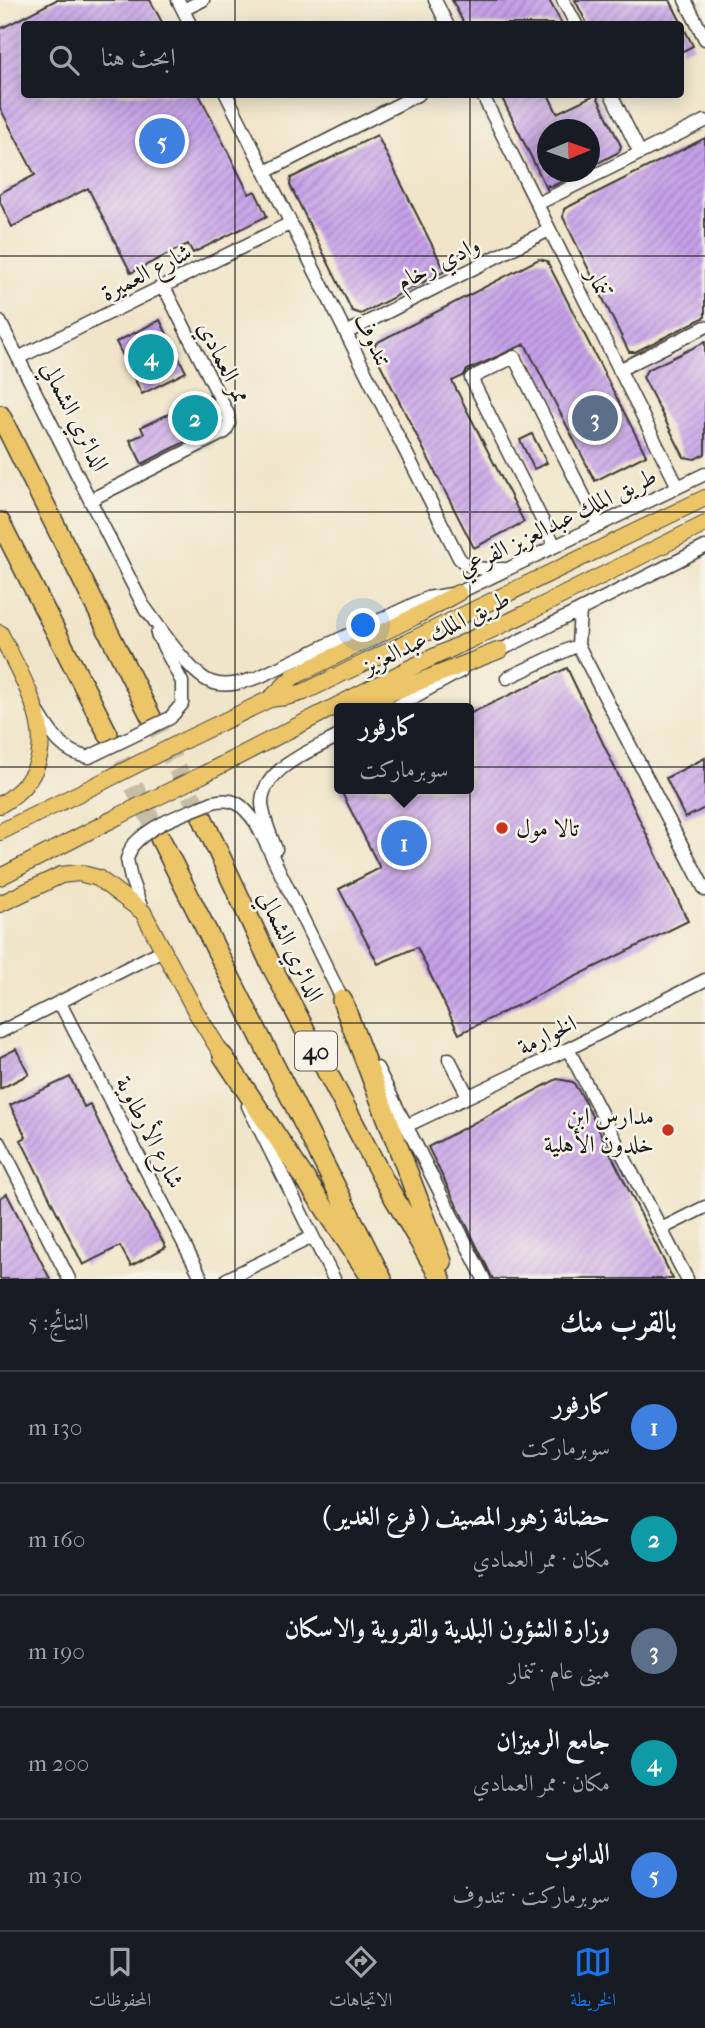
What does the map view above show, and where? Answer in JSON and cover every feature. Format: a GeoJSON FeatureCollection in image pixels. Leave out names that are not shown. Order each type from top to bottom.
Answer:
{"type":"FeatureCollection","features":[{"type":"Feature","properties":{"kind":"highway"},"geometry":{"type":"LineString","coordinates":[[0,415],[160,717]]}},
{"type":"Feature","properties":{"kind":"highway"},"geometry":{"type":"LineString","coordinates":[[0,522],[108,734]]}},
{"type":"Feature","properties":{"kind":"highway","name":"الدائري الشمالي"},"geometry":{"type":"LineString","coordinates":[[207,809],[271,965],[381,1175],[442,1279]]}},
{"type":"Feature","properties":{"kind":"highway","name":"40"},"geometry":{"type":"LineString","coordinates":[[160,838],[382,1279]]}},
{"type":"Feature","properties":{"kind":"highway"},"geometry":{"type":"LineString","coordinates":[[342,1000],[449,1279]]}},
{"type":"Feature","properties":{"kind":"highway"},"geometry":{"type":"LineString","coordinates":[[223,1056],[372,1279]]}},
{"type":"Feature","properties":{"kind":"main road","name":"طريق الملك عبدالعزيز"},"geometry":{"type":"LineString","coordinates":[[0,832],[270,699],[304,692],[705,498]]}},
{"type":"Feature","properties":{"kind":"main road","name":"طريق الملك عبدالعزيز"},"geometry":{"type":"LineString","coordinates":[[345,703],[705,524]]}},
{"type":"Feature","properties":{"kind":"main road"},"geometry":{"type":"LineString","coordinates":[[270,699],[293,677],[458,593]]}},
{"type":"Feature","properties":{"kind":"main road"},"geometry":{"type":"LineString","coordinates":[[0,806],[17,795],[32,778],[42,749],[33,703],[2,642]]}},
{"type":"Feature","properties":{"kind":"main road"},"geometry":{"type":"LineString","coordinates":[[365,703],[500,650]]}},
{"type":"Feature","properties":{"kind":"main road","name":"طريق الملك عبدالعزيز"},"geometry":{"type":"LineString","coordinates":[[0,877],[334,709]]}},
{"type":"Feature","properties":{"kind":"main road"},"geometry":{"type":"LineString","coordinates":[[281,736],[334,715]]}},
{"type":"Feature","properties":{"kind":"main road"},"geometry":{"type":"LineString","coordinates":[[0,904],[61,875],[79,873],[98,878],[143,912],[223,1056]]}},
{"type":"Feature","properties":{"kind":"street"},"geometry":{"type":"LineString","coordinates":[[189,21],[181,5],[203,0]]}},
{"type":"Feature","properties":{"kind":"street"},"geometry":{"type":"LineString","coordinates":[[435,0],[446,21]]}},
{"type":"Feature","properties":{"kind":"street"},"geometry":{"type":"LineString","coordinates":[[563,0],[574,21]]}},
{"type":"Feature","properties":{"kind":"street"},"geometry":{"type":"LineString","coordinates":[[685,0],[705,39]]}},
{"type":"Feature","properties":{"kind":"street","name":"تندوف"},"geometry":{"type":"LineString","coordinates":[[228,98],[459,558],[471,567],[508,569]]}},
{"type":"Feature","properties":{"kind":"street"},"geometry":{"type":"LineString","coordinates":[[265,172],[411,98]]}},
{"type":"Feature","properties":{"kind":"street","name":"تنمار"},"geometry":{"type":"LineString","coordinates":[[484,98],[678,487]]}},
{"type":"Feature","properties":{"kind":"street"},"geometry":{"type":"LineString","coordinates":[[613,98],[640,153]]}},
{"type":"Feature","properties":{"kind":"street"},"geometry":{"type":"LineString","coordinates":[[537,204],[705,121]]}},
{"type":"Feature","properties":{"kind":"street","name":"شارع العميرة"},"geometry":{"type":"LineString","coordinates":[[18,358],[291,223]]}},
{"type":"Feature","properties":{"kind":"street","name":"وادي رخام"},"geometry":{"type":"LineString","coordinates":[[346,333],[550,230]]}},
{"type":"Feature","properties":{"kind":"street","name":"ممر العمادي"},"geometry":{"type":"LineString","coordinates":[[90,500],[225,432],[228,428],[228,414],[164,287]]}},
{"type":"Feature","properties":{"kind":"street","name":"الدائري الشمالي"},"geometry":{"type":"LineString","coordinates":[[0,322],[182,682],[182,704],[160,717]]}},
{"type":"Feature","properties":{"kind":"street"},"geometry":{"type":"LineString","coordinates":[[619,370],[705,327]]}},
{"type":"Feature","properties":{"kind":"street"},"geometry":{"type":"LineString","coordinates":[[555,547],[471,379],[514,357],[599,526]]}},
{"type":"Feature","properties":{"kind":"street","name":"طريق الملك عبدالعزيز الفرعي"},"geometry":{"type":"LineString","coordinates":[[143,605],[196,672],[211,682],[238,684],[259,677],[427,598],[458,593],[705,474]]}},
{"type":"Feature","properties":{"kind":"street"},"geometry":{"type":"LineString","coordinates":[[403,703],[500,650],[705,547]]}},
{"type":"Feature","properties":{"kind":"street"},"geometry":{"type":"LineString","coordinates":[[580,610],[578,645],[705,890]]}},
{"type":"Feature","properties":{"kind":"street"},"geometry":{"type":"LineString","coordinates":[[507,678],[578,645]]}},
{"type":"Feature","properties":{"kind":"street"},"geometry":{"type":"LineString","coordinates":[[33,703],[53,736],[69,751],[89,757],[160,717]]}},
{"type":"Feature","properties":{"kind":"street"},"geometry":{"type":"LineString","coordinates":[[296,902],[265,816],[262,800],[279,769],[334,738]]}},
{"type":"Feature","properties":{"kind":"street","name":"الدائري الشمالي"},"geometry":{"type":"LineString","coordinates":[[207,809],[225,799],[236,802],[256,822],[342,1000],[484,1279]]}},
{"type":"Feature","properties":{"kind":"street"},"geometry":{"type":"LineString","coordinates":[[143,912],[127,859],[132,846],[144,834],[164,822],[207,809]]}},
{"type":"Feature","properties":{"kind":"street"},"geometry":{"type":"LineString","coordinates":[[0,1032],[163,950]]}},
{"type":"Feature","properties":{"kind":"street","name":"الخوارمة"},"geometry":{"type":"LineString","coordinates":[[406,1126],[705,980]]}},
{"type":"Feature","properties":{"kind":"street","name":"شارع الأرطاوية"},"geometry":{"type":"LineString","coordinates":[[60,1003],[202,1279]]}},
{"type":"Feature","properties":{"kind":"street"},"geometry":{"type":"LineString","coordinates":[[568,1049],[687,1279]]}},
{"type":"Feature","properties":{"kind":"street"},"geometry":{"type":"LineString","coordinates":[[223,1056],[334,1279]]}},
{"type":"Feature","properties":{"kind":"street"},"geometry":{"type":"LineString","coordinates":[[449,1059],[468,1096]]}},
{"type":"Feature","properties":{"kind":"street"},"geometry":{"type":"LineString","coordinates":[[0,1143],[69,1279]]}},
{"type":"Feature","properties":{"kind":"street"},"geometry":{"type":"LineString","coordinates":[[0,1177],[13,1170]]}},
{"type":"Feature","properties":{"kind":"street"},"geometry":{"type":"LineString","coordinates":[[661,1229],[705,1207]]}},
{"type":"Feature","properties":{"kind":"street"},"geometry":{"type":"LineString","coordinates":[[227,1279],[312,1237]]}},
{"type":"Feature","properties":{"kind":"building"},"geometry":{"type":"Polygon","coordinates":[[[56,0],[150,0],[161,21],[21,21],[21,98],[201,98],[249,194],[255,191],[267,216],[193,253],[188,244],[131,273],[88,188],[12,227],[0,202],[0,193],[35,175],[0,108],[0,29],[56,0]]]}},
{"type":"Feature","properties":{"kind":"building"},"geometry":{"type":"Polygon","coordinates":[[[452,0],[549,0],[560,21],[462,21],[452,0]]]}},
{"type":"Feature","properties":{"kind":"building"},"geometry":{"type":"Polygon","coordinates":[[[575,0],[670,0],[680,21],[586,21],[575,0]]]}},
{"type":"Feature","properties":{"kind":"building"},"geometry":{"type":"Polygon","coordinates":[[[684,28],[693,46],[684,50],[684,28]]]}},
{"type":"Feature","properties":{"kind":"building"},"geometry":{"type":"Polygon","coordinates":[[[502,98],[550,98],[557,113],[588,98],[598,98],[621,146],[619,152],[600,162],[600,119],[537,119],[537,169],[502,98]]]}},
{"type":"Feature","properties":{"kind":"building"},"geometry":{"type":"Polygon","coordinates":[[[377,135],[445,271],[361,314],[352,311],[290,185],[291,178],[377,135]]]}},
{"type":"Feature","properties":{"kind":"building"},"geometry":{"type":"Polygon","coordinates":[[[705,138],[705,317],[635,352],[629,352],[563,217],[564,209],[705,138]]]}},
{"type":"Feature","properties":{"kind":"building"},"geometry":{"type":"Polygon","coordinates":[[[544,182],[561,182],[551,187],[548,185],[547,189],[544,182]]]}},
{"type":"Feature","properties":{"kind":"building"},"geometry":{"type":"Polygon","coordinates":[[[539,259],[547,261],[646,455],[595,481],[525,344],[467,370],[463,376],[452,381],[524,522],[474,548],[373,350],[376,343],[539,259]]]}},
{"type":"Feature","properties":{"kind":"building"},"geometry":{"type":"Polygon","coordinates":[[[160,320],[186,372],[142,394],[116,342],[160,320]]]}},
{"type":"Feature","properties":{"kind":"building"},"geometry":{"type":"Polygon","coordinates":[[[705,342],[705,454],[695,459],[684,457],[643,377],[647,370],[705,342]]]}},
{"type":"Feature","properties":{"kind":"building"},"geometry":{"type":"Polygon","coordinates":[[[209,395],[219,417],[218,425],[142,464],[130,440],[144,434],[141,427],[209,395]]]}},
{"type":"Feature","properties":{"kind":"building"},"geometry":{"type":"Polygon","coordinates":[[[532,434],[547,463],[534,469],[520,440],[532,434]]]}},
{"type":"Feature","properties":{"kind":"building","name":"تالا مول"},"geometry":{"type":"Polygon","coordinates":[[[567,668],[688,921],[459,1034],[417,947],[378,964],[339,889],[380,868],[343,794],[474,794],[474,712],[567,668]]]}},
{"type":"Feature","properties":{"kind":"building"},"geometry":{"type":"Polygon","coordinates":[[[705,758],[705,808],[685,818],[666,778],[705,758]]]}},
{"type":"Feature","properties":{"kind":"building"},"geometry":{"type":"Polygon","coordinates":[[[16,1049],[29,1074],[0,1089],[0,1057],[16,1049]]]}},
{"type":"Feature","properties":{"kind":"building"},"geometry":{"type":"Polygon","coordinates":[[[70,1077],[84,1107],[90,1104],[122,1170],[166,1247],[131,1266],[120,1246],[83,1265],[21,1140],[26,1137],[10,1105],[70,1077]]]}},
{"type":"Feature","properties":{"kind":"building"},"geometry":{"type":"Polygon","coordinates":[[[557,1079],[573,1082],[582,1096],[673,1279],[493,1279],[428,1147],[557,1079]]]}},
{"type":"Feature","properties":{"kind":"building"},"geometry":{"type":"Polygon","coordinates":[[[7,1194],[50,1279],[0,1279],[0,1198],[7,1194]]]}},
{"type":"Feature","properties":{"kind":"tunnel"},"geometry":{"type":"LineString","coordinates":[[151,717],[202,817]]}},
{"type":"Feature","properties":{"kind":"tunnel"},"geometry":{"type":"LineString","coordinates":[[108,734],[160,838]]}},
{"type":"Feature","properties":{"kind":"place","name":"الدانوب"},"geometry":{"type":"Point","coordinates":[162,141]}},
{"type":"Feature","properties":{"kind":"place","name":"جامع الرميزان"},"geometry":{"type":"Point","coordinates":[151,357]}},
{"type":"Feature","properties":{"kind":"place","name":"حضانة زهور المصيف ( فرع الغدير )"},"geometry":{"type":"Point","coordinates":[195,418]}},
{"type":"Feature","properties":{"kind":"place","name":"وزارة الشؤون البلدية والقروية والاسكان"},"geometry":{"type":"Point","coordinates":[595,418]}},
{"type":"Feature","properties":{"kind":"place","name":"تالا مول"},"geometry":{"type":"Point","coordinates":[502,828]}},
{"type":"Feature","properties":{"kind":"place","name":"كارفور"},"geometry":{"type":"Point","coordinates":[404,843]}},
{"type":"Feature","properties":{"kind":"place","name":"مدارس ابن خلدون الأهلية"},"geometry":{"type":"Point","coordinates":[668,1130]}}]}
